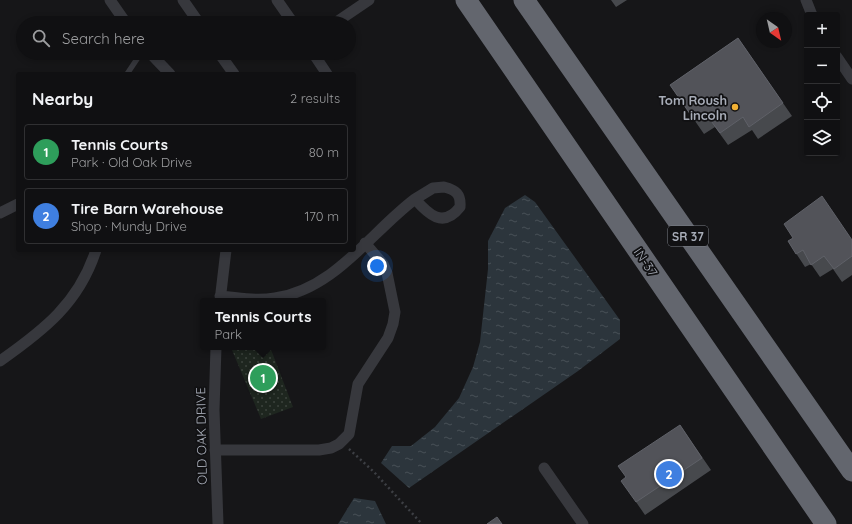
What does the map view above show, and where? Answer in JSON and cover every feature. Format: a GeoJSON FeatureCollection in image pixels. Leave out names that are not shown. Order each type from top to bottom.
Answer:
{"type":"FeatureCollection","features":[{"type":"Feature","properties":{"kind":"highway","name":"IN-37"},"geometry":{"type":"LineString","coordinates":[[466,0],[826,524]]}},
{"type":"Feature","properties":{"kind":"highway","name":"SR 37"},"geometry":{"type":"LineString","coordinates":[[524,0],[852,470]]}},
{"type":"Feature","properties":{"kind":"highway"},"geometry":{"type":"LineString","coordinates":[[807,497],[821,524]]}},
{"type":"Feature","properties":{"kind":"street"},"geometry":{"type":"LineString","coordinates":[[110,0],[121,16]]}},
{"type":"Feature","properties":{"kind":"street"},"geometry":{"type":"LineString","coordinates":[[183,0],[194,16]]}},
{"type":"Feature","properties":{"kind":"street"},"geometry":{"type":"LineString","coordinates":[[277,0],[288,16]]}},
{"type":"Feature","properties":{"kind":"street"},"geometry":{"type":"LineString","coordinates":[[345,16],[369,0]]}},
{"type":"Feature","properties":{"kind":"street"},"geometry":{"type":"LineString","coordinates":[[806,0],[811,12]]}},
{"type":"Feature","properties":{"kind":"street"},"geometry":{"type":"LineString","coordinates":[[157,60],[168,72]]}},
{"type":"Feature","properties":{"kind":"street"},"geometry":{"type":"LineString","coordinates":[[224,60],[233,72]]}},
{"type":"Feature","properties":{"kind":"street"},"geometry":{"type":"LineString","coordinates":[[318,60],[326,72]]}},
{"type":"Feature","properties":{"kind":"street"},"geometry":{"type":"LineString","coordinates":[[840,61],[852,79]]}},
{"type":"Feature","properties":{"kind":"street"},"geometry":{"type":"LineString","coordinates":[[356,252],[401,209],[415,198]]}},
{"type":"Feature","properties":{"kind":"street"},"geometry":{"type":"LineString","coordinates":[[0,213],[16,205]]}},
{"type":"Feature","properties":{"kind":"street"},"geometry":{"type":"LineString","coordinates":[[215,450],[319,450],[331,448],[342,441],[349,434],[358,384],[388,338],[395,312],[387,273],[383,264],[365,243]]}},
{"type":"Feature","properties":{"kind":"street"},"geometry":{"type":"LineString","coordinates":[[0,361],[41,330],[72,299],[91,265],[95,252]]}},
{"type":"Feature","properties":{"kind":"street"},"geometry":{"type":"LineString","coordinates":[[220,298],[226,252]]}},
{"type":"Feature","properties":{"kind":"street"},"geometry":{"type":"LineString","coordinates":[[276,298],[298,292],[317,283],[339,268],[356,252]]}},
{"type":"Feature","properties":{"kind":"street","name":"OLD OAK DRIVE"},"geometry":{"type":"LineString","coordinates":[[216,350],[215,450],[218,524]]}},
{"type":"Feature","properties":{"kind":"street"},"geometry":{"type":"LineString","coordinates":[[544,468],[583,524]]}},
{"type":"Feature","properties":{"kind":"lane"},"geometry":{"type":"LineString","coordinates":[[129,72],[137,60]]}},
{"type":"Feature","properties":{"kind":"path"},"geometry":{"type":"LineString","coordinates":[[342,441],[374,472],[422,524]]}},
{"type":"Feature","properties":{"kind":"shaded area"},"geometry":{"type":"Polygon","coordinates":[[[232,350],[271,350],[293,407],[261,419],[232,350]]]}},
{"type":"Feature","properties":{"kind":"water"},"geometry":{"type":"Polygon","coordinates":[[[525,195],[535,202],[620,320],[620,339],[578,371],[409,488],[381,463],[392,446],[411,446],[435,427],[459,398],[473,367],[480,342],[488,269],[488,241],[505,208],[525,195]]]}},
{"type":"Feature","properties":{"kind":"water"},"geometry":{"type":"Polygon","coordinates":[[[354,498],[375,501],[386,524],[338,524],[354,498]]]}},
{"type":"Feature","properties":{"kind":"building","name":"Tom Roush Lincoln"},"geometry":{"type":"Polygon","coordinates":[[[738,38],[783,103],[749,127],[743,117],[720,133],[706,114],[695,121],[670,85],[738,38]]]}},
{"type":"Feature","properties":{"kind":"building"},"geometry":{"type":"Polygon","coordinates":[[[822,196],[852,240],[852,256],[834,269],[824,256],[811,265],[803,250],[796,254],[788,241],[793,238],[784,224],[822,196]]]}},
{"type":"Feature","properties":{"kind":"building"},"geometry":{"type":"Polygon","coordinates":[[[680,425],[702,458],[636,502],[621,481],[626,477],[618,466],[680,425]]]}},
{"type":"Feature","properties":{"kind":"building"},"geometry":{"type":"Polygon","coordinates":[[[497,517],[502,524],[487,524],[497,517]]]}},
{"type":"Feature","properties":{"kind":"place","name":"Tom Roush Lincoln"},"geometry":{"type":"Point","coordinates":[735,107]}},
{"type":"Feature","properties":{"kind":"place","name":"Tennis Courts"},"geometry":{"type":"Point","coordinates":[263,378]}},
{"type":"Feature","properties":{"kind":"place","name":"Tire Barn Warehouse"},"geometry":{"type":"Point","coordinates":[669,474]}}]}
